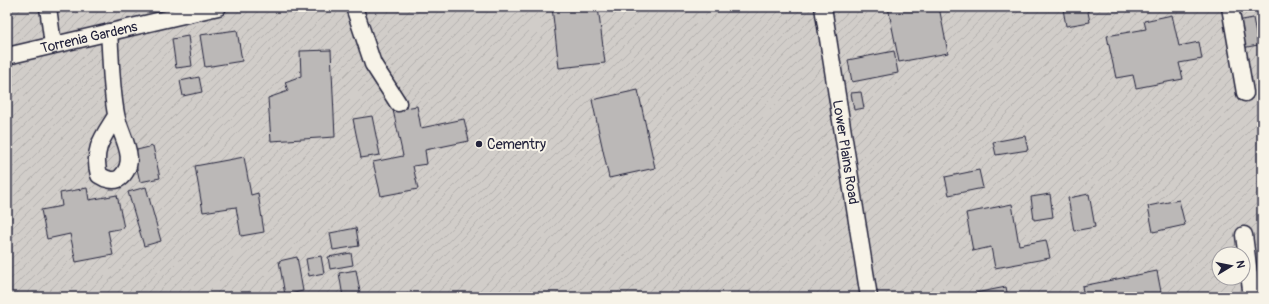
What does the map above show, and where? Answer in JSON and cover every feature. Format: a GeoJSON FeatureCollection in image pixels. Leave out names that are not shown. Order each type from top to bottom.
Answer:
{"type":"FeatureCollection","features":[{"type":"Feature","properties":{"kind":"street"},"geometry":{"type":"LineString","coordinates":[[48,7],[52,45]]}},
{"type":"Feature","properties":{"kind":"street","name":"Torrenia Gardens"},"geometry":{"type":"LineString","coordinates":[[7,56],[218,7]]}},
{"type":"Feature","properties":{"kind":"street"},"geometry":{"type":"LineString","coordinates":[[354,7],[373,64],[398,103]]}},
{"type":"Feature","properties":{"kind":"street","name":"Lower Plains Road"},"geometry":{"type":"LineString","coordinates":[[823,7],[869,297]]}},
{"type":"Feature","properties":{"kind":"street"},"geometry":{"type":"LineString","coordinates":[[1230,7],[1244,93]]}},
{"type":"Feature","properties":{"kind":"street"},"geometry":{"type":"LineString","coordinates":[[109,32],[116,116]]}},
{"type":"Feature","properties":{"kind":"street"},"geometry":{"type":"LineString","coordinates":[[1244,235],[1252,297]]}},
{"type":"Feature","properties":{"kind":"shaded area"},"geometry":{"type":"Polygon","coordinates":[[[7,7],[1262,7],[1262,297],[7,297],[7,7]]]}},
{"type":"Feature","properties":{"kind":"building"},"geometry":{"type":"Polygon","coordinates":[[[552,7],[598,7],[605,63],[559,68],[552,7]]]}},
{"type":"Feature","properties":{"kind":"building"},"geometry":{"type":"Polygon","coordinates":[[[888,7],[939,7],[948,53],[899,62],[888,7]]]}},
{"type":"Feature","properties":{"kind":"building"},"geometry":{"type":"Polygon","coordinates":[[[1087,7],[1090,22],[1066,26],[1063,9],[1087,7]]]}},
{"type":"Feature","properties":{"kind":"building"},"geometry":{"type":"Polygon","coordinates":[[[1172,15],[1179,46],[1199,42],[1202,59],[1179,63],[1183,79],[1136,88],[1133,75],[1116,78],[1107,36],[1146,29],[1144,21],[1172,15]]]}},
{"type":"Feature","properties":{"kind":"building"},"geometry":{"type":"Polygon","coordinates":[[[1253,18],[1258,45],[1242,48],[1237,21],[1253,18]]]}},
{"type":"Feature","properties":{"kind":"building"},"geometry":{"type":"Polygon","coordinates":[[[237,30],[242,61],[205,67],[200,35],[237,30]]]}},
{"type":"Feature","properties":{"kind":"building"},"geometry":{"type":"Polygon","coordinates":[[[188,36],[192,66],[176,68],[172,39],[188,36]]]}},
{"type":"Feature","properties":{"kind":"building"},"geometry":{"type":"Polygon","coordinates":[[[331,50],[335,137],[271,141],[268,98],[288,91],[285,82],[301,76],[300,51],[331,50]]]}},
{"type":"Feature","properties":{"kind":"building"},"geometry":{"type":"Polygon","coordinates":[[[894,51],[898,73],[852,82],[848,60],[894,51]]]}},
{"type":"Feature","properties":{"kind":"building"},"geometry":{"type":"Polygon","coordinates":[[[199,77],[202,92],[183,96],[180,81],[199,77]]]}},
{"type":"Feature","properties":{"kind":"building"},"geometry":{"type":"Polygon","coordinates":[[[638,90],[655,168],[609,178],[592,100],[638,90]]]}},
{"type":"Feature","properties":{"kind":"building"},"geometry":{"type":"Polygon","coordinates":[[[861,92],[864,108],[854,110],[851,93],[861,92]]]}},
{"type":"Feature","properties":{"kind":"building"},"geometry":{"type":"Polygon","coordinates":[[[417,106],[421,128],[464,119],[469,141],[425,150],[427,164],[413,166],[418,189],[381,196],[373,162],[403,156],[393,110],[417,106]]]}},
{"type":"Feature","properties":{"kind":"building"},"geometry":{"type":"Polygon","coordinates":[[[372,116],[380,155],[361,158],[353,119],[372,116]]]}},
{"type":"Feature","properties":{"kind":"building"},"geometry":{"type":"Polygon","coordinates":[[[1025,136],[1028,150],[996,155],[993,142],[1025,136]]]}},
{"type":"Feature","properties":{"kind":"building"},"geometry":{"type":"Polygon","coordinates":[[[153,146],[160,178],[140,182],[133,151],[153,146]]]}},
{"type":"Feature","properties":{"kind":"building"},"geometry":{"type":"Polygon","coordinates":[[[244,157],[251,195],[258,193],[264,232],[241,236],[236,207],[203,212],[195,166],[244,157]]]}},
{"type":"Feature","properties":{"kind":"building"},"geometry":{"type":"Polygon","coordinates":[[[979,170],[983,188],[949,195],[945,177],[979,170]]]}},
{"type":"Feature","properties":{"kind":"building"},"geometry":{"type":"Polygon","coordinates":[[[146,187],[161,241],[144,246],[128,192],[146,187]]]}},
{"type":"Feature","properties":{"kind":"building"},"geometry":{"type":"Polygon","coordinates":[[[87,188],[89,200],[117,195],[124,228],[108,231],[113,255],[76,262],[70,234],[47,239],[41,210],[62,206],[60,193],[87,188]]]}},
{"type":"Feature","properties":{"kind":"building"},"geometry":{"type":"Polygon","coordinates":[[[1050,194],[1053,217],[1034,220],[1031,197],[1050,194]]]}},
{"type":"Feature","properties":{"kind":"building"},"geometry":{"type":"Polygon","coordinates":[[[1089,194],[1095,227],[1074,231],[1068,198],[1089,194]]]}},
{"type":"Feature","properties":{"kind":"building"},"geometry":{"type":"Polygon","coordinates":[[[1179,200],[1185,225],[1153,232],[1148,206],[1179,200]]]}},
{"type":"Feature","properties":{"kind":"building"},"geometry":{"type":"Polygon","coordinates":[[[1012,204],[1019,245],[1046,240],[1050,258],[995,268],[991,247],[973,251],[966,213],[1012,204]]]}},
{"type":"Feature","properties":{"kind":"building"},"geometry":{"type":"Polygon","coordinates":[[[356,228],[359,246],[333,250],[330,233],[356,228]]]}},
{"type":"Feature","properties":{"kind":"building"},"geometry":{"type":"Polygon","coordinates":[[[351,253],[353,265],[330,269],[328,257],[351,253]]]}},
{"type":"Feature","properties":{"kind":"building"},"geometry":{"type":"Polygon","coordinates":[[[321,256],[324,273],[309,276],[306,259],[321,256]]]}},
{"type":"Feature","properties":{"kind":"building"},"geometry":{"type":"Polygon","coordinates":[[[297,257],[303,291],[285,295],[279,261],[297,257]]]}},
{"type":"Feature","properties":{"kind":"building"},"geometry":{"type":"Polygon","coordinates":[[[356,270],[361,297],[343,297],[339,273],[356,270]]]}},
{"type":"Feature","properties":{"kind":"building"},"geometry":{"type":"Polygon","coordinates":[[[1157,271],[1162,297],[1084,297],[1082,286],[1157,271]]]}},
{"type":"Feature","properties":{"kind":"building"},"geometry":{"type":"Polygon","coordinates":[[[1006,287],[1008,297],[960,296],[1006,287]]]}},
{"type":"Feature","properties":{"kind":"place","name":"Cementry"},"geometry":{"type":"Point","coordinates":[479,144]}}]}
